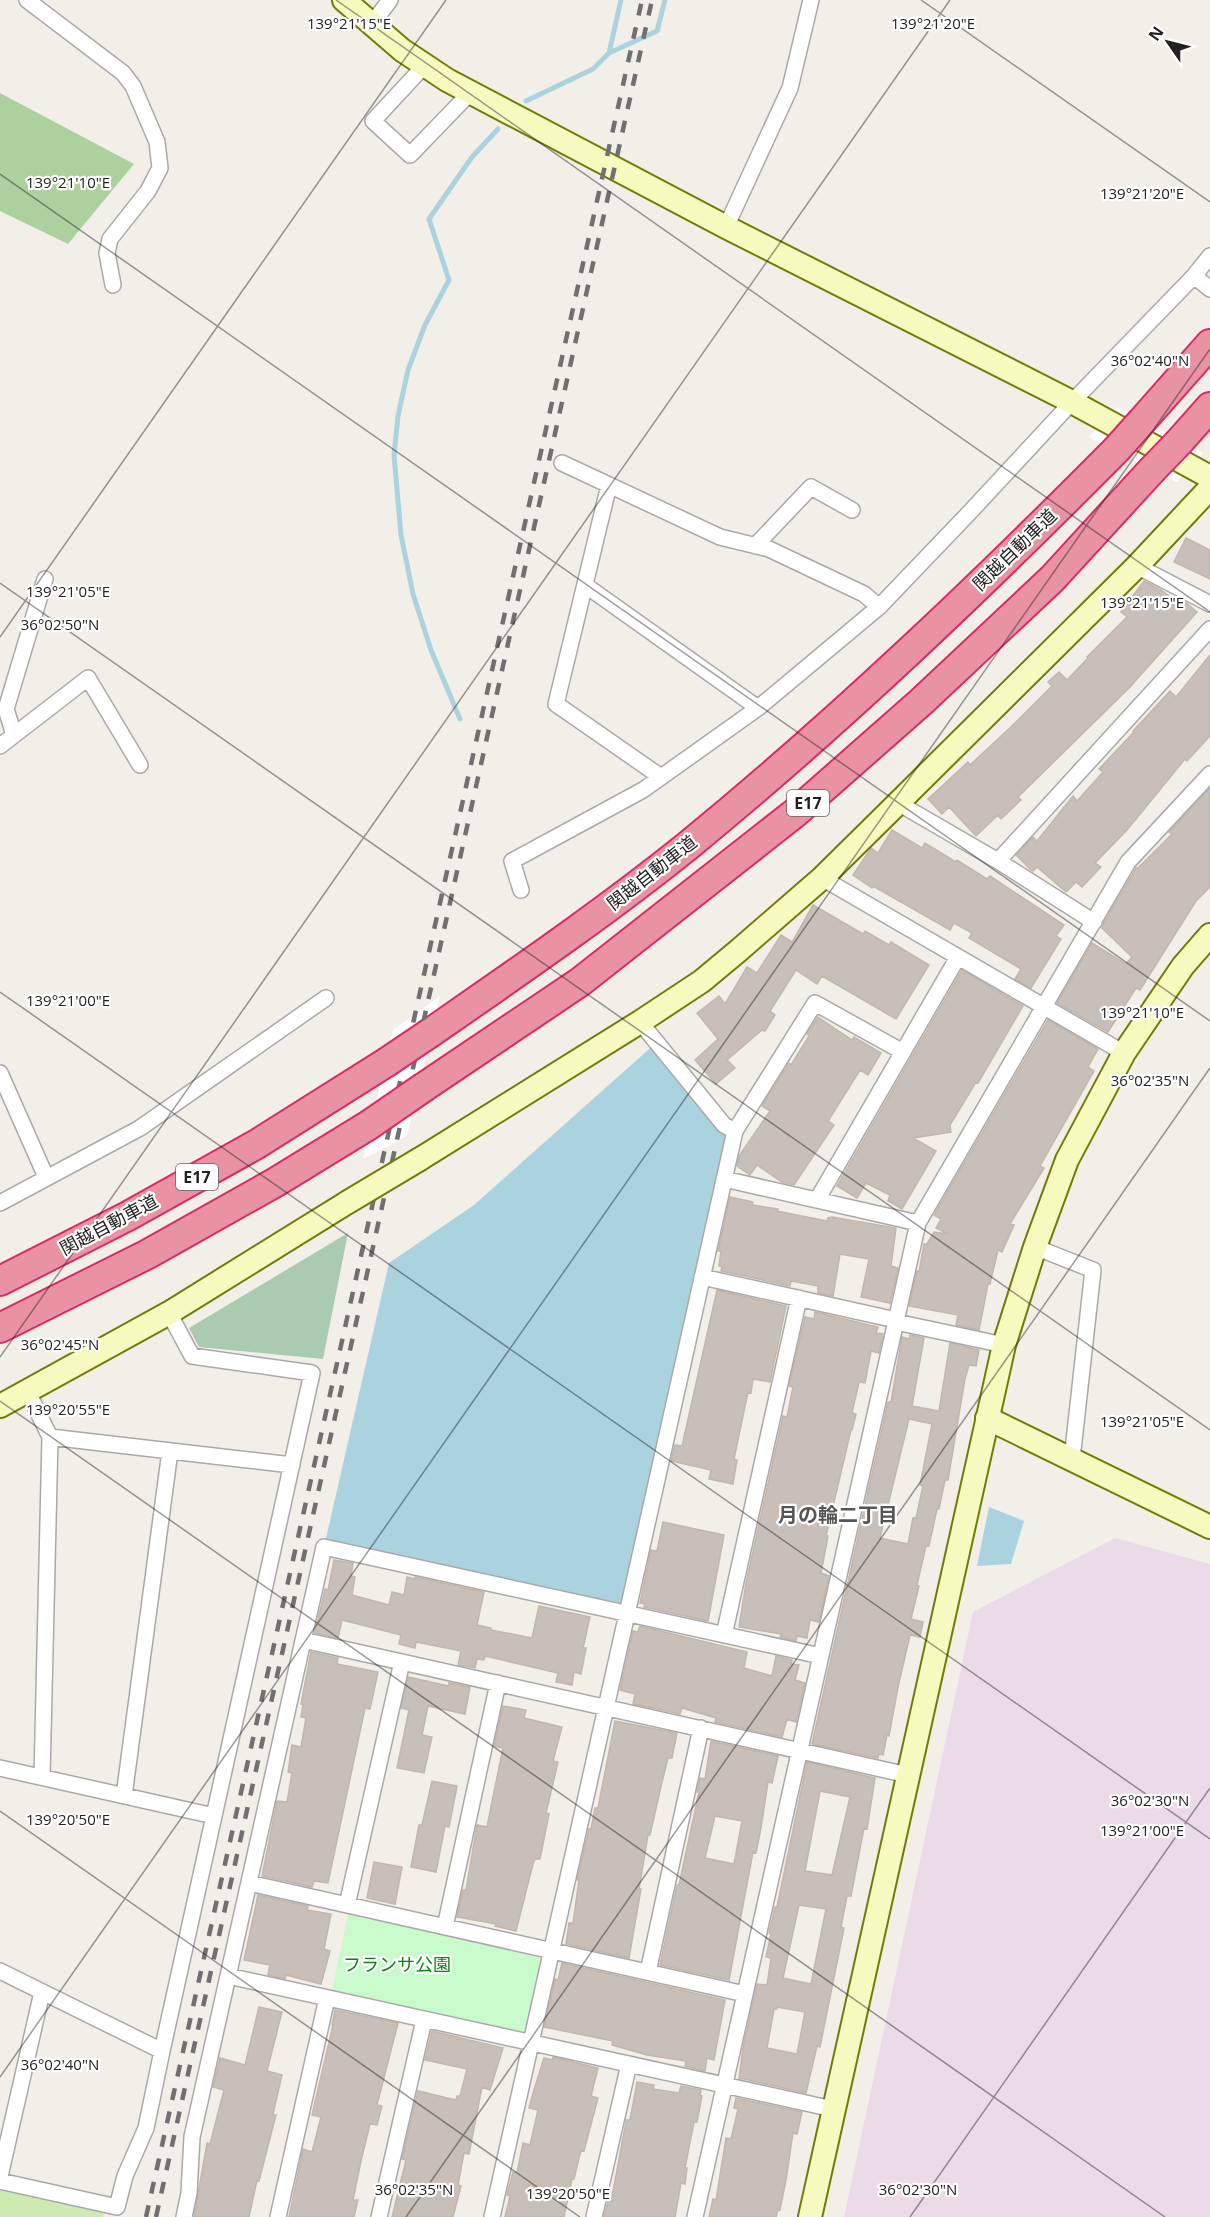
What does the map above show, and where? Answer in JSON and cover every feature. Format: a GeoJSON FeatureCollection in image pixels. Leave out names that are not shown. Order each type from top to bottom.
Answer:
{"type":"FeatureCollection","features":[{"type":"Feature","properties":{"kind":"highway","name":"関越自動車道"},"geometry":{"type":"LineString","coordinates":[[0,1281],[128,1216],[257,1144],[387,1062],[584,925],[690,844],[902,659],[1010,556],[1116,450],[1210,344]]}},
{"type":"Feature","properties":{"kind":"highway","name":"E17"},"geometry":{"type":"LineString","coordinates":[[0,1328],[148,1254],[276,1182],[369,1125],[580,982],[795,813],[921,702],[1052,579],[1210,406]]}},
{"type":"Feature","properties":{"kind":"street"},"geometry":{"type":"LineString","coordinates":[[27,0],[123,73],[134,86],[157,142],[160,168],[148,191],[110,239],[107,253],[113,285]]}},
{"type":"Feature","properties":{"kind":"street"},"geometry":{"type":"LineString","coordinates":[[344,0],[424,66],[470,93],[726,227],[1072,402],[1210,477]]}},
{"type":"Feature","properties":{"kind":"street"},"geometry":{"type":"LineString","coordinates":[[372,24],[390,0]]}},
{"type":"Feature","properties":{"kind":"street"},"geometry":{"type":"LineString","coordinates":[[726,227],[790,88],[811,0]]}},
{"type":"Feature","properties":{"kind":"street"},"geometry":{"type":"LineString","coordinates":[[424,66],[373,121],[410,155],[470,93]]}},
{"type":"Feature","properties":{"kind":"street"},"geometry":{"type":"LineString","coordinates":[[521,890],[512,861],[643,790],[758,708],[879,607],[1194,276],[1210,256]]}},
{"type":"Feature","properties":{"kind":"street"},"geometry":{"type":"LineString","coordinates":[[1194,276],[1210,289]]}},
{"type":"Feature","properties":{"kind":"street"},"geometry":{"type":"LineString","coordinates":[[562,463],[720,537],[769,549],[864,594],[879,607]]}},
{"type":"Feature","properties":{"kind":"street"},"geometry":{"type":"LineString","coordinates":[[609,485],[556,704],[661,777]]}},
{"type":"Feature","properties":{"kind":"street"},"geometry":{"type":"LineString","coordinates":[[755,546],[811,487],[852,510]]}},
{"type":"Feature","properties":{"kind":"street"},"geometry":{"type":"LineString","coordinates":[[0,1406],[169,1313],[640,1022],[702,981],[822,878],[1137,566],[1210,488]]}},
{"type":"Feature","properties":{"kind":"street"},"geometry":{"type":"LineString","coordinates":[[1137,566],[1210,604]]}},
{"type":"Feature","properties":{"kind":"street"},"geometry":{"type":"LineString","coordinates":[[14,735],[6,709],[45,579]]}},
{"type":"Feature","properties":{"kind":"street"},"geometry":{"type":"LineString","coordinates":[[585,585],[758,708]]}},
{"type":"Feature","properties":{"kind":"street"},"geometry":{"type":"LineString","coordinates":[[998,861],[1210,629]]}},
{"type":"Feature","properties":{"kind":"street"},"geometry":{"type":"LineString","coordinates":[[0,746],[88,678],[140,765]]}},
{"type":"Feature","properties":{"kind":"street"},"geometry":{"type":"LineString","coordinates":[[695,2217],[918,1223],[1128,862],[1210,774]]}},
{"type":"Feature","properties":{"kind":"street"},"geometry":{"type":"LineString","coordinates":[[898,803],[998,861],[1094,922]]}},
{"type":"Feature","properties":{"kind":"street"},"geometry":{"type":"LineString","coordinates":[[822,878],[1124,1053]]}},
{"type":"Feature","properties":{"kind":"street"},"geometry":{"type":"LineString","coordinates":[[810,2217],[1004,1345],[1035,1247],[1067,1160],[1124,1053],[1183,966],[1210,934]]}},
{"type":"Feature","properties":{"kind":"street"},"geometry":{"type":"LineString","coordinates":[[817,1200],[958,957]]}},
{"type":"Feature","properties":{"kind":"street"},"geometry":{"type":"LineString","coordinates":[[0,1203],[140,1128],[326,998]]}},
{"type":"Feature","properties":{"kind":"street"},"geometry":{"type":"LineString","coordinates":[[492,2217],[735,1131],[815,1003],[903,1052]]}},
{"type":"Feature","properties":{"kind":"street"},"geometry":{"type":"LineString","coordinates":[[640,1022],[724,1125],[735,1131]]}},
{"type":"Feature","properties":{"kind":"street"},"geometry":{"type":"LineString","coordinates":[[0,1074],[46,1177]]}},
{"type":"Feature","properties":{"kind":"street"},"geometry":{"type":"LineString","coordinates":[[724,1179],[918,1223]]}},
{"type":"Feature","properties":{"kind":"street"},"geometry":{"type":"LineString","coordinates":[[1035,1247],[1094,1270],[1072,1459]]}},
{"type":"Feature","properties":{"kind":"street"},"geometry":{"type":"LineString","coordinates":[[702,1277],[1004,1345]]}},
{"type":"Feature","properties":{"kind":"street"},"geometry":{"type":"LineString","coordinates":[[724,1635],[799,1298]]}},
{"type":"Feature","properties":{"kind":"street"},"geometry":{"type":"LineString","coordinates":[[0,2181],[117,2207],[125,2176],[146,2128],[312,1373],[192,1356],[169,1313]]}},
{"type":"Feature","properties":{"kind":"street"},"geometry":{"type":"LineString","coordinates":[[27,1392],[50,1437],[42,1778]]}},
{"type":"Feature","properties":{"kind":"street"},"geometry":{"type":"LineString","coordinates":[[987,1418],[1210,1527]]}},
{"type":"Feature","properties":{"kind":"street"},"geometry":{"type":"LineString","coordinates":[[50,1437],[292,1465]]}},
{"type":"Feature","properties":{"kind":"street"},"geometry":{"type":"LineString","coordinates":[[124,1796],[170,1450]]}},
{"type":"Feature","properties":{"kind":"street"},"geometry":{"type":"LineString","coordinates":[[184,2217],[189,2193],[192,2137],[324,1547],[821,1656]]}},
{"type":"Feature","properties":{"kind":"street"},"geometry":{"type":"LineString","coordinates":[[303,1640],[908,1774]]}},
{"type":"Feature","properties":{"kind":"street"},"geometry":{"type":"LineString","coordinates":[[347,1905],[402,1662]]}},
{"type":"Feature","properties":{"kind":"street"},"geometry":{"type":"LineString","coordinates":[[445,1927],[498,1683]]}},
{"type":"Feature","properties":{"kind":"street"},"geometry":{"type":"LineString","coordinates":[[648,1972],[701,1728]]}},
{"type":"Feature","properties":{"kind":"street"},"geometry":{"type":"LineString","coordinates":[[0,1768],[214,1816]]}},
{"type":"Feature","properties":{"kind":"street"},"geometry":{"type":"LineString","coordinates":[[249,1883],[745,1994]]}},
{"type":"Feature","properties":{"kind":"street"},"geometry":{"type":"LineString","coordinates":[[0,1971],[162,2051]]}},
{"type":"Feature","properties":{"kind":"street"},"geometry":{"type":"LineString","coordinates":[[228,1976],[833,2109]]}},
{"type":"Feature","properties":{"kind":"street"},"geometry":{"type":"LineString","coordinates":[[0,2176],[42,1992]]}},
{"type":"Feature","properties":{"kind":"street"},"geometry":{"type":"LineString","coordinates":[[278,2217],[327,1998]]}},
{"type":"Feature","properties":{"kind":"street"},"geometry":{"type":"LineString","coordinates":[[379,2217],[424,2020]]}},
{"type":"Feature","properties":{"kind":"street"},"geometry":{"type":"LineString","coordinates":[[594,2217],[629,2064]]}},
{"type":"Feature","properties":{"kind":"shaded area"},"geometry":{"type":"Polygon","coordinates":[[[1115,1538],[1210,1564],[1210,2217],[844,2217],[973,1612],[1115,1538]]]}},
{"type":"Feature","properties":{"kind":"green space"},"geometry":{"type":"Polygon","coordinates":[[[0,93],[134,164],[68,244],[0,211],[0,93]]]}},
{"type":"Feature","properties":{"kind":"green space"},"geometry":{"type":"Polygon","coordinates":[[[348,1233],[323,1359],[199,1347],[189,1328],[348,1233]]]}},
{"type":"Feature","properties":{"kind":"green space","name":"フランサ公園"},"geometry":{"type":"Polygon","coordinates":[[[350,1906],[552,1951],[531,2043],[330,1999],[350,1906]]]}},
{"type":"Feature","properties":{"kind":"green space"},"geometry":{"type":"Polygon","coordinates":[[[0,2188],[104,2211],[103,2217],[0,2217],[0,2188]]]}},
{"type":"Feature","properties":{"kind":"water"},"geometry":{"type":"Polygon","coordinates":[[[657,1042],[735,1131],[627,1613],[324,1547],[389,1263],[474,1205],[657,1042]]]}},
{"type":"Feature","properties":{"kind":"water"},"geometry":{"type":"Polygon","coordinates":[[[989,1507],[1024,1521],[1011,1564],[977,1566],[989,1507]]]}},
{"type":"Feature","properties":{"kind":"pier"},"geometry":{"type":"Polygon","coordinates":[[[1117,407],[1203,453],[1177,482],[1089,437],[1117,407]]]}},
{"type":"Feature","properties":{"kind":"pier"},"geometry":{"type":"Polygon","coordinates":[[[440,996],[407,1136],[363,1159],[393,1030],[440,996]]]}},
{"type":"Feature","properties":{"kind":"building"},"geometry":{"type":"Polygon","coordinates":[[[1186,538],[1210,550],[1210,579],[1174,562],[1186,538]]]}},
{"type":"Feature","properties":{"kind":"building"},"geometry":{"type":"Polygon","coordinates":[[[1144,581],[1177,602],[1179,599],[1184,601],[1197,612],[1129,688],[1018,797],[1021,800],[1001,819],[998,815],[976,836],[949,807],[942,814],[928,799],[968,762],[970,765],[1013,725],[1052,686],[1048,682],[1059,672],[1067,680],[1127,617],[1121,612],[1144,581]]]}},
{"type":"Feature","properties":{"kind":"building"},"geometry":{"type":"Polygon","coordinates":[[[1210,655],[1210,736],[1187,761],[1185,759],[1127,830],[1095,863],[1101,867],[1082,887],[1076,882],[1066,892],[1037,867],[1031,870],[1016,855],[1033,837],[1037,841],[1073,796],[1077,801],[1103,772],[1099,769],[1133,731],[1170,691],[1176,697],[1210,655]]]}},
{"type":"Feature","properties":{"kind":"building"},"geometry":{"type":"Polygon","coordinates":[[[1210,788],[1210,887],[1196,901],[1140,990],[1136,988],[1108,1032],[1057,1003],[1092,943],[1126,964],[1132,957],[1102,928],[1103,924],[1136,868],[1172,834],[1169,832],[1210,788]]]}},
{"type":"Feature","properties":{"kind":"building"},"geometry":{"type":"Polygon","coordinates":[[[892,830],[922,848],[925,843],[987,879],[990,876],[1064,925],[1056,936],[1061,939],[1031,988],[1015,979],[1021,969],[969,938],[972,933],[954,923],[950,930],[873,886],[872,888],[853,875],[871,848],[878,853],[892,830]]]}},
{"type":"Feature","properties":{"kind":"building"},"geometry":{"type":"Polygon","coordinates":[[[813,905],[863,934],[865,931],[889,945],[891,942],[929,965],[896,1019],[822,976],[817,984],[796,970],[770,1011],[775,1015],[765,1031],[762,1030],[727,1060],[735,1068],[716,1084],[695,1060],[718,1039],[697,1013],[719,996],[725,1004],[747,967],[757,973],[781,935],[792,942],[813,905]]]}},
{"type":"Feature","properties":{"kind":"building"},"geometry":{"type":"Polygon","coordinates":[[[962,970],[1023,1006],[978,1083],[976,1082],[950,1125],[951,1132],[913,1138],[936,1151],[902,1209],[888,1201],[890,1195],[866,1183],[857,1198],[837,1186],[962,970]]]}},
{"type":"Feature","properties":{"kind":"building"},"geometry":{"type":"Polygon","coordinates":[[[818,1017],[852,1040],[854,1037],[881,1053],[868,1075],[860,1070],[828,1121],[834,1125],[794,1185],[782,1182],[757,1165],[750,1175],[737,1166],[739,1156],[770,1111],[762,1106],[789,1063],[791,1065],[818,1017]]]}},
{"type":"Feature","properties":{"kind":"building"},"geometry":{"type":"Polygon","coordinates":[[[1048,1020],[1098,1049],[1088,1067],[1094,1071],[1040,1166],[1044,1168],[1010,1224],[1014,1225],[1002,1252],[998,1250],[990,1284],[988,1284],[979,1330],[956,1325],[958,1315],[909,1306],[924,1244],[927,1244],[934,1232],[948,1234],[936,1228],[941,1219],[934,1215],[1048,1020]]]}},
{"type":"Feature","properties":{"kind":"building"},"geometry":{"type":"Polygon","coordinates":[[[730,1197],[753,1202],[752,1205],[827,1221],[832,1217],[896,1228],[891,1266],[898,1268],[890,1303],[861,1297],[869,1259],[840,1254],[833,1296],[818,1293],[818,1286],[791,1281],[790,1286],[721,1271],[722,1267],[719,1266],[721,1251],[718,1251],[730,1197]]]}},
{"type":"Feature","properties":{"kind":"building"},"geometry":{"type":"Polygon","coordinates":[[[717,1290],[786,1306],[770,1382],[753,1379],[751,1393],[748,1392],[734,1459],[737,1460],[733,1484],[709,1479],[711,1470],[671,1461],[675,1445],[682,1446],[717,1290]]]}},
{"type":"Feature","properties":{"kind":"building"},"geometry":{"type":"Polygon","coordinates":[[[815,1312],[878,1327],[876,1333],[883,1334],[879,1353],[871,1351],[865,1383],[859,1382],[852,1413],[856,1414],[826,1536],[828,1536],[821,1573],[829,1576],[819,1622],[810,1620],[807,1638],[797,1636],[796,1641],[780,1637],[781,1634],[739,1627],[746,1583],[783,1416],[787,1417],[793,1387],[789,1386],[805,1317],[814,1319],[815,1312]]]}},
{"type":"Feature","properties":{"kind":"building"},"geometry":{"type":"Polygon","coordinates":[[[910,1335],[924,1338],[912,1406],[939,1411],[950,1343],[979,1350],[976,1366],[969,1365],[965,1379],[948,1480],[945,1480],[917,1585],[919,1586],[911,1619],[923,1622],[920,1637],[910,1635],[889,1736],[887,1735],[883,1755],[879,1754],[878,1758],[812,1744],[888,1402],[891,1402],[902,1337],[909,1339],[910,1335]],[[909,1419],[880,1538],[908,1544],[923,1486],[920,1485],[932,1424],[909,1419]]]}},
{"type":"Feature","properties":{"kind":"building"},"geometry":{"type":"Polygon","coordinates":[[[663,1522],[724,1535],[708,1621],[644,1607],[645,1604],[640,1603],[651,1550],[657,1551],[663,1522]]]}},
{"type":"Feature","properties":{"kind":"building"},"geometry":{"type":"Polygon","coordinates":[[[334,1560],[353,1563],[351,1576],[355,1577],[352,1595],[389,1605],[392,1592],[404,1595],[407,1577],[484,1592],[477,1625],[491,1628],[491,1630],[532,1638],[539,1606],[590,1617],[583,1648],[586,1648],[581,1674],[574,1672],[572,1685],[556,1682],[558,1673],[485,1656],[484,1660],[477,1659],[475,1668],[458,1665],[461,1651],[416,1642],[415,1648],[399,1644],[401,1635],[342,1620],[338,1638],[315,1633],[334,1560]]]}},
{"type":"Feature","properties":{"kind":"building"},"geometry":{"type":"Polygon","coordinates":[[[640,1626],[747,1652],[744,1668],[772,1676],[776,1656],[792,1660],[791,1664],[799,1665],[795,1680],[805,1683],[796,1722],[787,1719],[782,1737],[715,1722],[716,1718],[682,1708],[680,1714],[633,1704],[635,1694],[620,1690],[633,1631],[638,1632],[640,1626]]]}},
{"type":"Feature","properties":{"kind":"building"},"geometry":{"type":"Polygon","coordinates":[[[311,1652],[338,1658],[337,1664],[378,1672],[370,1709],[365,1708],[328,1883],[314,1881],[312,1887],[262,1876],[277,1801],[287,1802],[292,1773],[288,1772],[292,1745],[301,1747],[306,1718],[301,1717],[303,1704],[301,1704],[311,1652]]]}},
{"type":"Feature","properties":{"kind":"building"},"geometry":{"type":"Polygon","coordinates":[[[408,1677],[449,1686],[449,1683],[470,1687],[465,1714],[428,1706],[422,1735],[432,1737],[424,1773],[397,1768],[409,1710],[401,1708],[408,1677]]]}},
{"type":"Feature","properties":{"kind":"building"},"geometry":{"type":"Polygon","coordinates":[[[503,1706],[526,1710],[524,1718],[562,1727],[553,1761],[558,1762],[546,1813],[549,1814],[540,1859],[535,1859],[533,1864],[516,1931],[495,1926],[496,1924],[457,1917],[463,1890],[466,1890],[477,1825],[487,1827],[503,1748],[494,1746],[503,1706]]]}},
{"type":"Feature","properties":{"kind":"building"},"geometry":{"type":"Polygon","coordinates":[[[615,1721],[677,1733],[672,1758],[668,1758],[650,1835],[648,1835],[629,1958],[566,1944],[569,1923],[573,1923],[579,1880],[577,1880],[595,1808],[598,1808],[615,1721]]]}},
{"type":"Feature","properties":{"kind":"building"},"geometry":{"type":"Polygon","coordinates":[[[711,1741],[778,1756],[772,1783],[768,1782],[761,1828],[756,1853],[753,1852],[729,1980],[660,1965],[699,1792],[697,1792],[700,1778],[705,1779],[711,1741]],[[715,1816],[705,1858],[734,1864],[742,1821],[715,1816]]]}},
{"type":"Feature","properties":{"kind":"building"},"geometry":{"type":"Polygon","coordinates":[[[807,1762],[875,1778],[867,1829],[864,1828],[851,1896],[847,1896],[841,1927],[844,1928],[820,2047],[817,2046],[806,2093],[739,2078],[757,1984],[767,1985],[771,1958],[766,1957],[771,1934],[769,1933],[775,1907],[777,1907],[807,1762]],[[820,1791],[805,1871],[832,1875],[850,1797],[820,1791]],[[799,1905],[783,1978],[811,1984],[826,1909],[799,1905]],[[777,2007],[774,2009],[767,2048],[797,2054],[805,2012],[777,2007]]]}},
{"type":"Feature","properties":{"kind":"building"},"geometry":{"type":"Polygon","coordinates":[[[432,1781],[457,1786],[449,1827],[445,1826],[436,1872],[411,1867],[419,1825],[422,1825],[432,1781]]]}},
{"type":"Feature","properties":{"kind":"building"},"geometry":{"type":"Polygon","coordinates":[[[374,1862],[402,1867],[395,1904],[367,1898],[374,1862]]]}},
{"type":"Feature","properties":{"kind":"building"},"geometry":{"type":"Polygon","coordinates":[[[258,1895],[308,1906],[307,1910],[331,1914],[324,1949],[330,1951],[321,1984],[286,1975],[285,1979],[268,1975],[270,1965],[244,1960],[258,1895]]]}},
{"type":"Feature","properties":{"kind":"building"},"geometry":{"type":"Polygon","coordinates":[[[562,1963],[725,2000],[714,2060],[707,2058],[705,2071],[685,2066],[686,2061],[647,2055],[612,2045],[613,2041],[544,2027],[555,1979],[558,1980],[562,1963]]]}},
{"type":"Feature","properties":{"kind":"building"},"geometry":{"type":"Polygon","coordinates":[[[259,2007],[282,2012],[267,2071],[282,2075],[273,2114],[276,2115],[249,2217],[194,2217],[207,2143],[210,2144],[224,2090],[213,2087],[220,2058],[245,2065],[259,2007]]]}},
{"type":"Feature","properties":{"kind":"building"},"geometry":{"type":"Polygon","coordinates":[[[335,2010],[398,2023],[377,2105],[382,2106],[377,2125],[370,2124],[353,2200],[358,2200],[354,2217],[289,2217],[303,2149],[312,2152],[321,2117],[312,2115],[335,2010]]]}},
{"type":"Feature","properties":{"kind":"building"},"geometry":{"type":"Polygon","coordinates":[[[432,2031],[503,2048],[490,2090],[482,2087],[469,2154],[464,2153],[458,2185],[461,2186],[453,2217],[392,2217],[406,2160],[402,2159],[418,2091],[456,2100],[457,2096],[460,2096],[467,2069],[425,2060],[432,2031]]]}},
{"type":"Feature","properties":{"kind":"building"},"geometry":{"type":"Polygon","coordinates":[[[553,2057],[598,2068],[591,2096],[598,2098],[584,2151],[581,2150],[574,2179],[572,2179],[564,2217],[505,2217],[510,2196],[507,2195],[513,2172],[517,2173],[523,2143],[530,2145],[538,2110],[529,2108],[534,2090],[544,2058],[552,2060],[553,2057]]]}},
{"type":"Feature","properties":{"kind":"building"},"geometry":{"type":"Polygon","coordinates":[[[637,2082],[654,2085],[653,2089],[679,2093],[681,2086],[701,2090],[697,2122],[694,2122],[685,2168],[687,2168],[685,2184],[681,2183],[675,2217],[604,2217],[608,2201],[611,2202],[626,2120],[630,2120],[637,2082]]]}},
{"type":"Feature","properties":{"kind":"building"},"geometry":{"type":"Polygon","coordinates":[[[736,2098],[802,2112],[797,2134],[793,2133],[780,2210],[778,2209],[776,2217],[709,2217],[713,2199],[716,2200],[726,2138],[731,2139],[738,2109],[734,2108],[736,2098]]]}},
{"type":"Feature","properties":{"kind":"waterway"},"geometry":{"type":"LineString","coordinates":[[609,53],[621,0]]}},
{"type":"Feature","properties":{"kind":"waterway"},"geometry":{"type":"LineString","coordinates":[[526,101],[593,69],[609,53],[657,31],[665,0]]}},
{"type":"Feature","properties":{"kind":"waterway"},"geometry":{"type":"LineString","coordinates":[[460,719],[431,650],[413,594],[401,535],[394,455],[398,416],[408,370],[425,325],[449,280],[429,219],[472,157],[498,129]]}},
{"type":"Feature","properties":{"kind":"railway"},"geometry":{"type":"LineString","coordinates":[[146,2217],[642,0]]}},
{"type":"Feature","properties":{"kind":"railway"},"geometry":{"type":"LineString","coordinates":[[156,2217],[652,0]]}},
{"type":"Feature","properties":{"kind":"district","name":"月の輪二丁目"},"geometry":{"type":"Point","coordinates":[838,1515]}}]}
